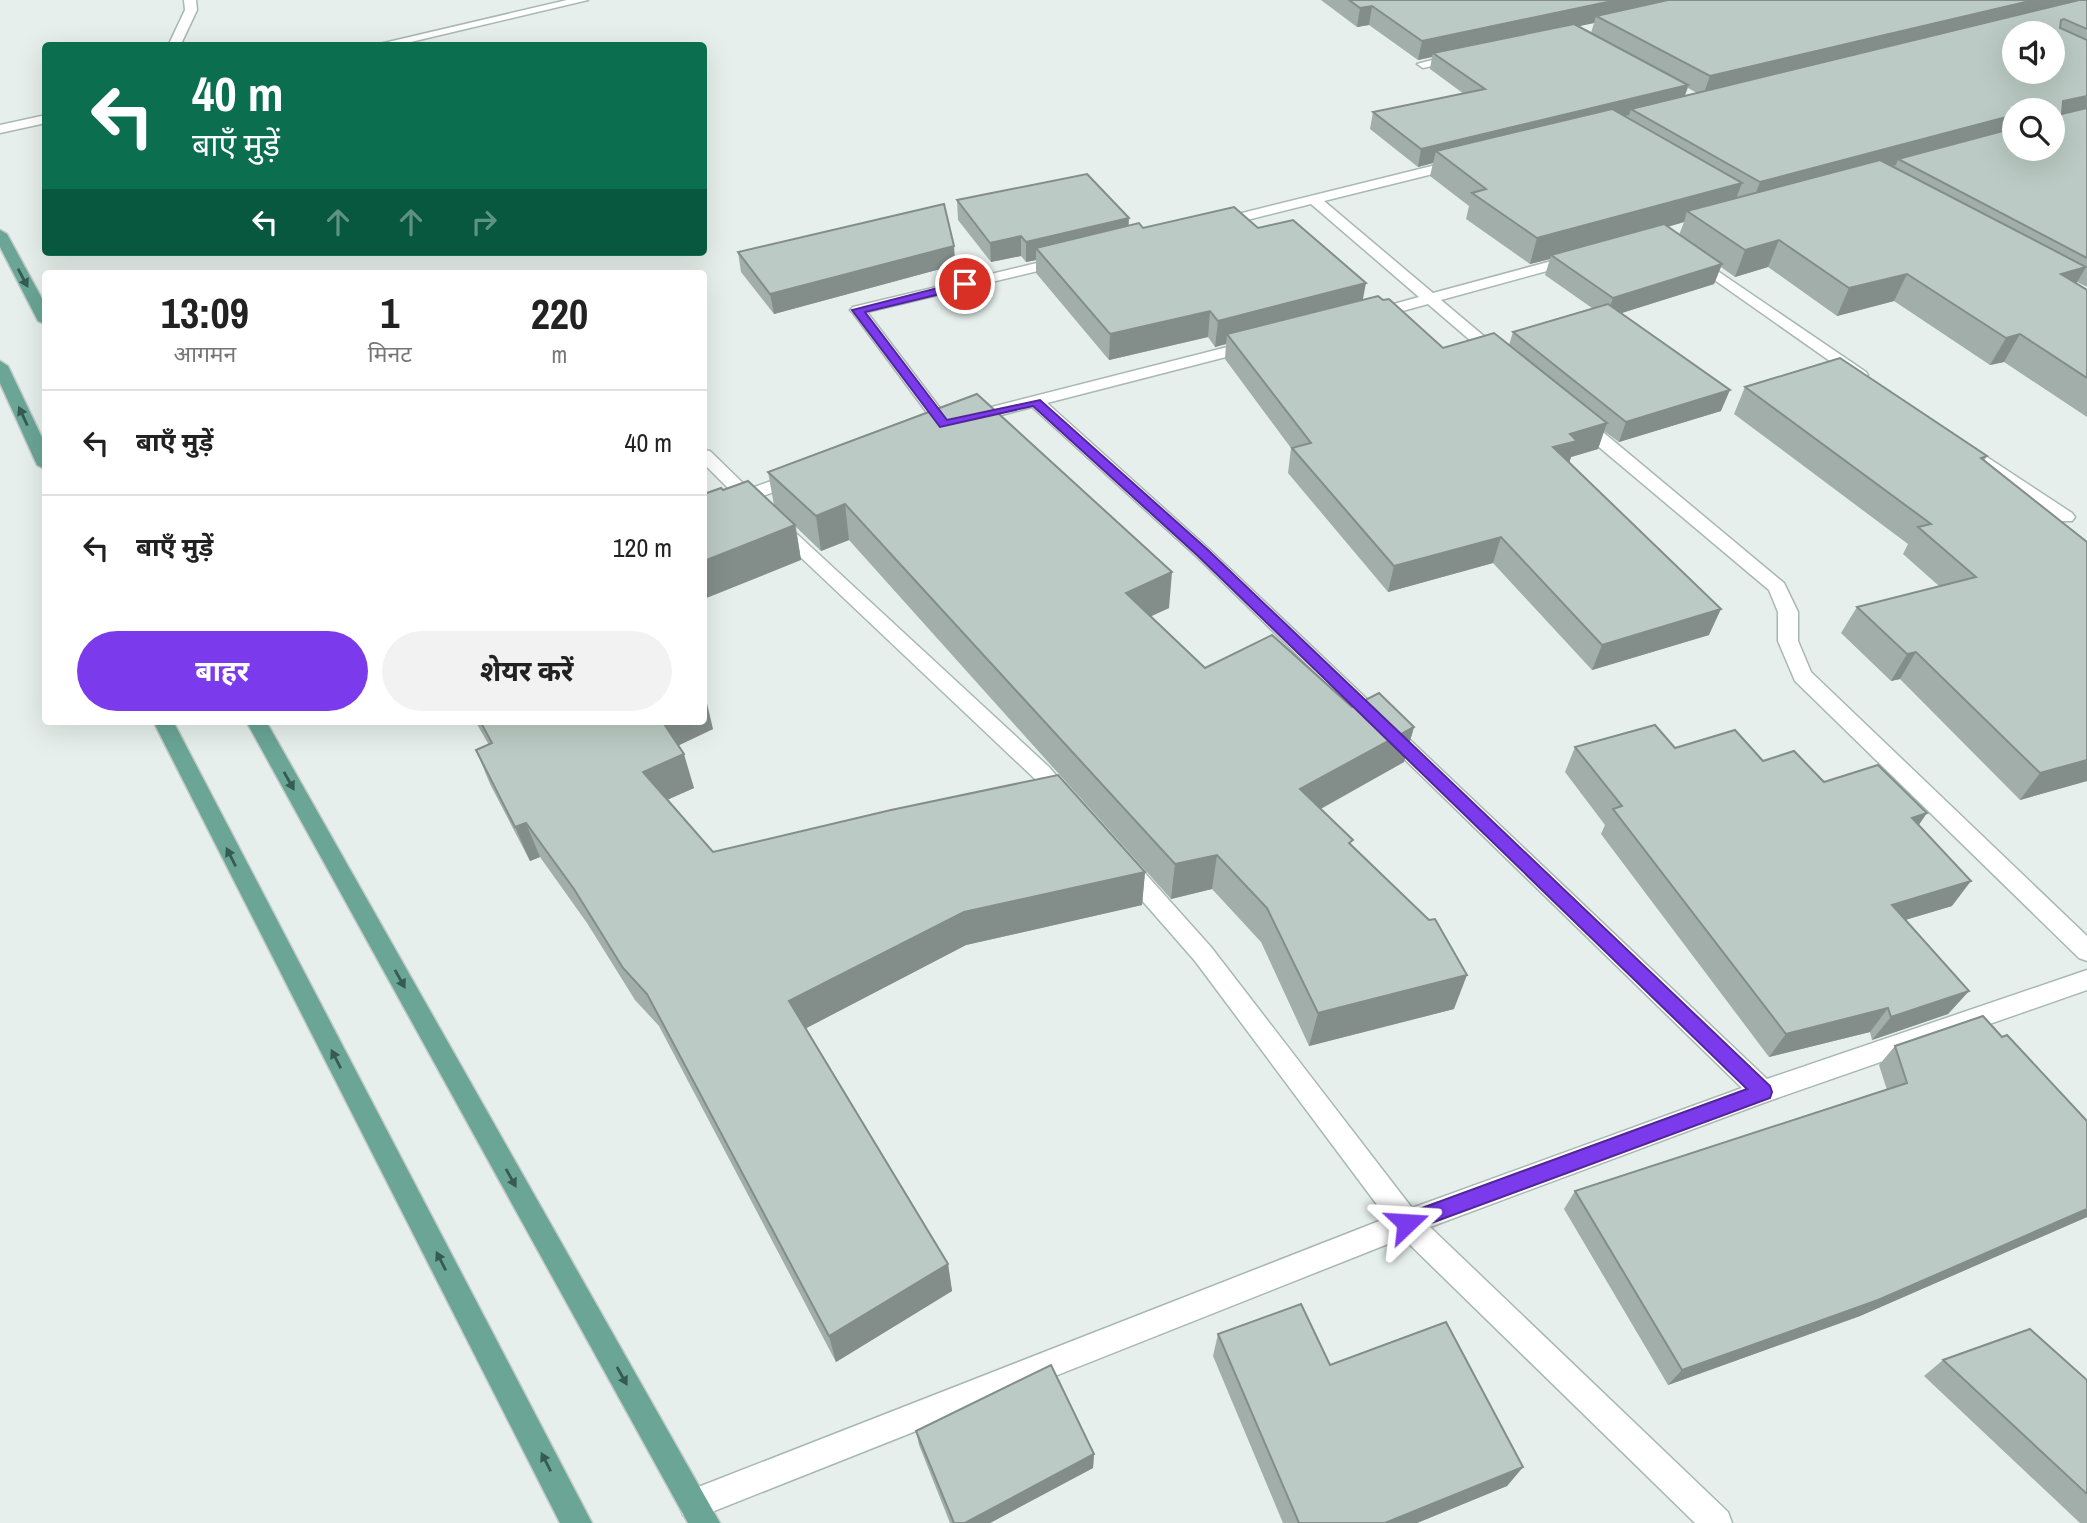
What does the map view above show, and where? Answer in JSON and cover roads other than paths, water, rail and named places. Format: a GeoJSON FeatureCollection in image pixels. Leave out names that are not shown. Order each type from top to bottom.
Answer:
{"type":"FeatureCollection","features":[{"type":"Feature","properties":{"kind":"main road"},"geometry":{"type":"LineString","coordinates":[[0,234],[42,313]]}},
{"type":"Feature","properties":{"kind":"main road"},"geometry":{"type":"LineString","coordinates":[[0,366],[42,457]]}},
{"type":"Feature","properties":{"kind":"main road"},"geometry":{"type":"LineString","coordinates":[[165,725],[578,1523]]}},
{"type":"Feature","properties":{"kind":"main road"},"geometry":{"type":"LineString","coordinates":[[258,725],[699,1513]]}},
{"type":"Feature","properties":{"kind":"street"},"geometry":{"type":"LineString","coordinates":[[176,42],[191,10],[190,0]]}},
{"type":"Feature","properties":{"kind":"street"},"geometry":{"type":"LineString","coordinates":[[394,42],[582,0]]}},
{"type":"Feature","properties":{"kind":"street"},"geometry":{"type":"LineString","coordinates":[[1423,64],[1478,53]]}},
{"type":"Feature","properties":{"kind":"street"},"geometry":{"type":"LineString","coordinates":[[0,129],[42,120]]}},
{"type":"Feature","properties":{"kind":"street"},"geometry":{"type":"LineString","coordinates":[[1207,226],[1473,160]]}},
{"type":"Feature","properties":{"kind":"street"},"geometry":{"type":"LineString","coordinates":[[1314,200],[1512,367]]}},
{"type":"Feature","properties":{"kind":"street"},"geometry":{"type":"LineString","coordinates":[[1684,252],[1878,388]]}},
{"type":"Feature","properties":{"kind":"street"},"geometry":{"type":"LineString","coordinates":[[1353,319],[1596,254]]}},
{"type":"Feature","properties":{"kind":"street"},"geometry":{"type":"LineString","coordinates":[[944,424],[858,310],[1073,258]]}},
{"type":"Feature","properties":{"kind":"street"},"geometry":{"type":"LineString","coordinates":[[919,433],[944,424],[1265,343]]}},
{"type":"Feature","properties":{"kind":"street"},"geometry":{"type":"LineString","coordinates":[[1036,402],[1203,553],[1763,1092]]}},
{"type":"Feature","properties":{"kind":"street"},"geometry":{"type":"LineString","coordinates":[[1564,409],[1744,556],[1777,587],[1788,612],[1788,641],[1802,676],[2087,951]]}},
{"type":"Feature","properties":{"kind":"street"},"geometry":{"type":"LineString","coordinates":[[1944,433],[2066,517]]}},
{"type":"Feature","properties":{"kind":"street"},"geometry":{"type":"LineString","coordinates":[[707,458],[1042,773],[1078,813]]}},
{"type":"Feature","properties":{"kind":"street"},"geometry":{"type":"LineString","coordinates":[[707,512],[807,473]]}},
{"type":"Feature","properties":{"kind":"street"},"geometry":{"type":"LineString","coordinates":[[1114,853],[1203,954],[1407,1223],[1717,1523]]}},
{"type":"Feature","properties":{"kind":"street"},"geometry":{"type":"LineString","coordinates":[[699,1513],[1407,1223],[1763,1092],[2087,980]]}}]}
